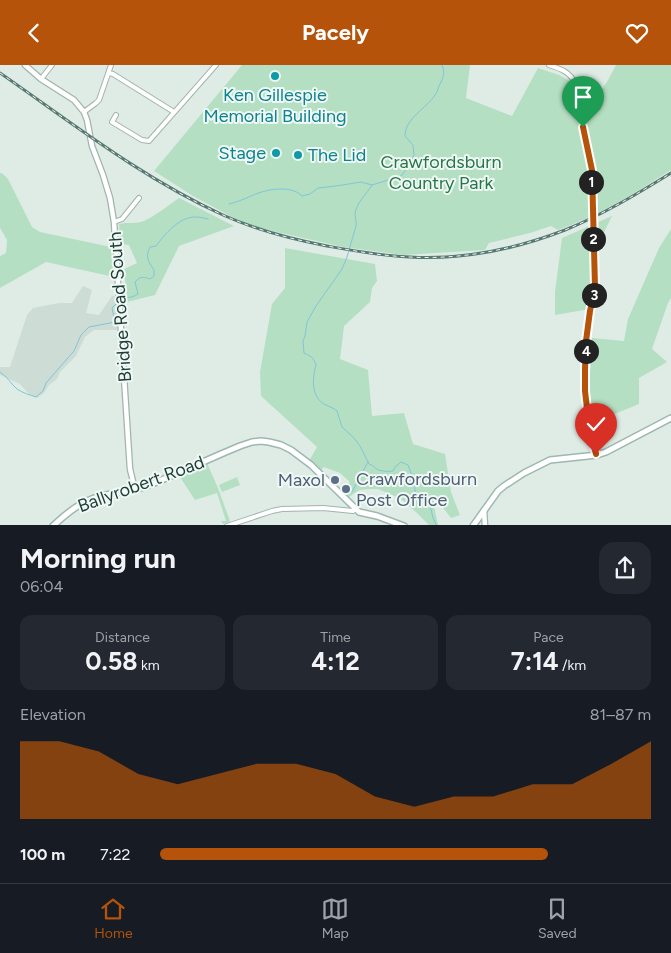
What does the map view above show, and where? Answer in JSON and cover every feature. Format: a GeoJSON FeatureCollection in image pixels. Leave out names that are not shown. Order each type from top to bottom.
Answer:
{"type":"FeatureCollection","features":[{"type":"Feature","properties":{"kind":"main road"},"geometry":{"type":"LineString","coordinates":[[473,525],[504,486],[539,465],[550,460],[597,455],[606,452],[671,418]]}},
{"type":"Feature","properties":{"kind":"main road","name":"Ballyrobert Road"},"geometry":{"type":"LineString","coordinates":[[53,525],[68,512],[88,500],[135,490],[252,442],[269,442],[281,445],[302,457],[355,509]]}},
{"type":"Feature","properties":{"kind":"main road"},"geometry":{"type":"LineString","coordinates":[[355,509],[359,512],[404,525]]}},
{"type":"Feature","properties":{"kind":"street"},"geometry":{"type":"LineString","coordinates":[[25,65],[42,79],[74,100],[84,112],[99,100],[111,65]]}},
{"type":"Feature","properties":{"kind":"street"},"geometry":{"type":"LineString","coordinates":[[42,79],[52,65]]}},
{"type":"Feature","properties":{"kind":"street"},"geometry":{"type":"LineString","coordinates":[[116,115],[112,122],[145,141],[152,139],[216,65]]}},
{"type":"Feature","properties":{"kind":"street"},"geometry":{"type":"LineString","coordinates":[[550,65],[566,72],[575,83],[592,170],[595,287],[586,341],[585,391],[588,417],[597,455]]}},
{"type":"Feature","properties":{"kind":"street"},"geometry":{"type":"LineString","coordinates":[[109,73],[174,112]]}},
{"type":"Feature","properties":{"kind":"street","name":"Bridge Road South"},"geometry":{"type":"LineString","coordinates":[[84,112],[92,146],[110,198],[114,222],[130,469],[135,490]]}},
{"type":"Feature","properties":{"kind":"street"},"geometry":{"type":"LineString","coordinates":[[114,222],[122,219],[139,198]]}},
{"type":"Feature","properties":{"kind":"street"},"geometry":{"type":"LineString","coordinates":[[227,525],[282,509],[322,507],[352,511],[355,509]]}},
{"type":"Feature","properties":{"kind":"street"},"geometry":{"type":"LineString","coordinates":[[484,510],[485,525]]}},
{"type":"Feature","properties":{"kind":"shaded area"},"geometry":{"type":"Polygon","coordinates":[[[83,286],[92,290],[86,313],[99,315],[112,296],[116,296],[117,330],[94,330],[85,337],[76,356],[60,372],[57,379],[49,385],[44,393],[37,398],[30,395],[20,384],[0,375],[0,367],[10,367],[27,315],[33,308],[59,303],[72,303],[83,286]]]}},
{"type":"Feature","properties":{"kind":"green space","name":"Crawfordsburn Country Park"},"geometry":{"type":"Polygon","coordinates":[[[242,65],[470,65],[466,98],[512,116],[538,68],[559,75],[572,82],[577,95],[593,103],[616,65],[671,65],[671,170],[588,218],[558,230],[551,226],[489,243],[485,250],[403,255],[343,247],[277,232],[243,223],[193,196],[154,171],[242,65]]]}},
{"type":"Feature","properties":{"kind":"green space"},"geometry":{"type":"Polygon","coordinates":[[[0,173],[8,179],[32,227],[40,232],[111,247],[114,277],[46,262],[0,288],[0,256],[6,253],[7,240],[0,228],[0,173]]]}},
{"type":"Feature","properties":{"kind":"green space"},"geometry":{"type":"Polygon","coordinates":[[[179,198],[234,226],[179,246],[155,295],[127,302],[124,269],[137,263],[129,245],[120,244],[119,224],[144,221],[179,198]]]}},
{"type":"Feature","properties":{"kind":"green space"},"geometry":{"type":"Polygon","coordinates":[[[612,216],[592,257],[590,309],[555,315],[555,292],[562,238],[612,216]]]}},
{"type":"Feature","properties":{"kind":"green space"},"geometry":{"type":"Polygon","coordinates":[[[671,229],[671,298],[652,349],[667,362],[639,378],[639,404],[595,422],[589,394],[592,338],[624,341],[628,319],[659,248],[671,229]]]}},
{"type":"Feature","properties":{"kind":"green space"},"geometry":{"type":"Polygon","coordinates":[[[285,248],[375,264],[377,281],[372,288],[370,302],[344,326],[340,359],[368,370],[372,416],[404,413],[413,444],[445,454],[451,492],[460,515],[451,518],[440,504],[434,506],[438,525],[429,525],[401,499],[378,489],[359,490],[349,497],[347,495],[349,487],[347,485],[350,482],[340,473],[324,467],[320,471],[309,461],[317,447],[261,396],[260,372],[272,304],[285,288],[285,248]]]}},
{"type":"Feature","properties":{"kind":"green space"},"geometry":{"type":"Polygon","coordinates":[[[207,463],[230,521],[223,524],[221,521],[226,521],[217,493],[195,500],[180,477],[207,463]]]}},
{"type":"Feature","properties":{"kind":"green space"},"geometry":{"type":"Polygon","coordinates":[[[237,477],[240,485],[222,492],[219,485],[237,477]]]}},
{"type":"Feature","properties":{"kind":"waterway"},"geometry":{"type":"LineString","coordinates":[[229,204],[268,190],[284,189],[296,192],[302,196],[310,194],[318,188],[361,182],[372,185],[401,176],[409,166],[414,155],[413,145],[405,136],[406,130],[412,119],[437,92],[444,75],[442,65]]}},
{"type":"Feature","properties":{"kind":"waterway"},"geometry":{"type":"LineString","coordinates":[[372,185],[356,210],[356,226],[342,269],[307,322],[303,341],[304,353],[313,358],[316,365],[313,382],[315,393],[321,402],[337,411],[342,427],[360,446],[369,464],[378,470],[388,471],[393,471],[401,462],[408,465],[415,484],[415,491],[430,505],[436,525]]}},
{"type":"Feature","properties":{"kind":"waterway"},"geometry":{"type":"LineString","coordinates":[[120,301],[138,294],[135,282],[138,279],[143,277],[150,279],[154,276],[154,270],[147,256],[150,247],[156,246],[168,232],[183,220],[195,217],[208,219]]}},
{"type":"Feature","properties":{"kind":"waterway"},"geometry":{"type":"LineString","coordinates":[[0,372],[17,389],[36,397],[43,391],[46,383],[74,351],[81,335],[89,327],[115,322],[112,308],[117,303]]}},
{"type":"Feature","properties":{"kind":"waterway"},"geometry":{"type":"LineString","coordinates":[[352,492],[368,462]]}},
{"type":"Feature","properties":{"kind":"railway"},"geometry":{"type":"LineString","coordinates":[[0,73],[136,167],[223,215],[261,230],[287,237],[368,253],[389,256],[449,257],[489,252],[527,243],[565,230],[592,218],[671,173]]}},
{"type":"Feature","properties":{"kind":"place","name":"Ken Gillespie Memorial Building"},"geometry":{"type":"Point","coordinates":[275,76]}},
{"type":"Feature","properties":{"kind":"place","name":"Stage"},"geometry":{"type":"Point","coordinates":[276,153]}},
{"type":"Feature","properties":{"kind":"place","name":"The Lid"},"geometry":{"type":"Point","coordinates":[298,155]}},
{"type":"Feature","properties":{"kind":"place","name":"Maxol"},"geometry":{"type":"Point","coordinates":[335,480]}},
{"type":"Feature","properties":{"kind":"place","name":"Crawfordsburn Post Office"},"geometry":{"type":"Point","coordinates":[346,489]}},
{"type":"Feature","properties":{"kind":"route"},"geometry":{"type":"LineString","coordinates":[[583,127],[592,170],[595,287],[586,341],[585,391],[588,417],[596,454]]}}]}
